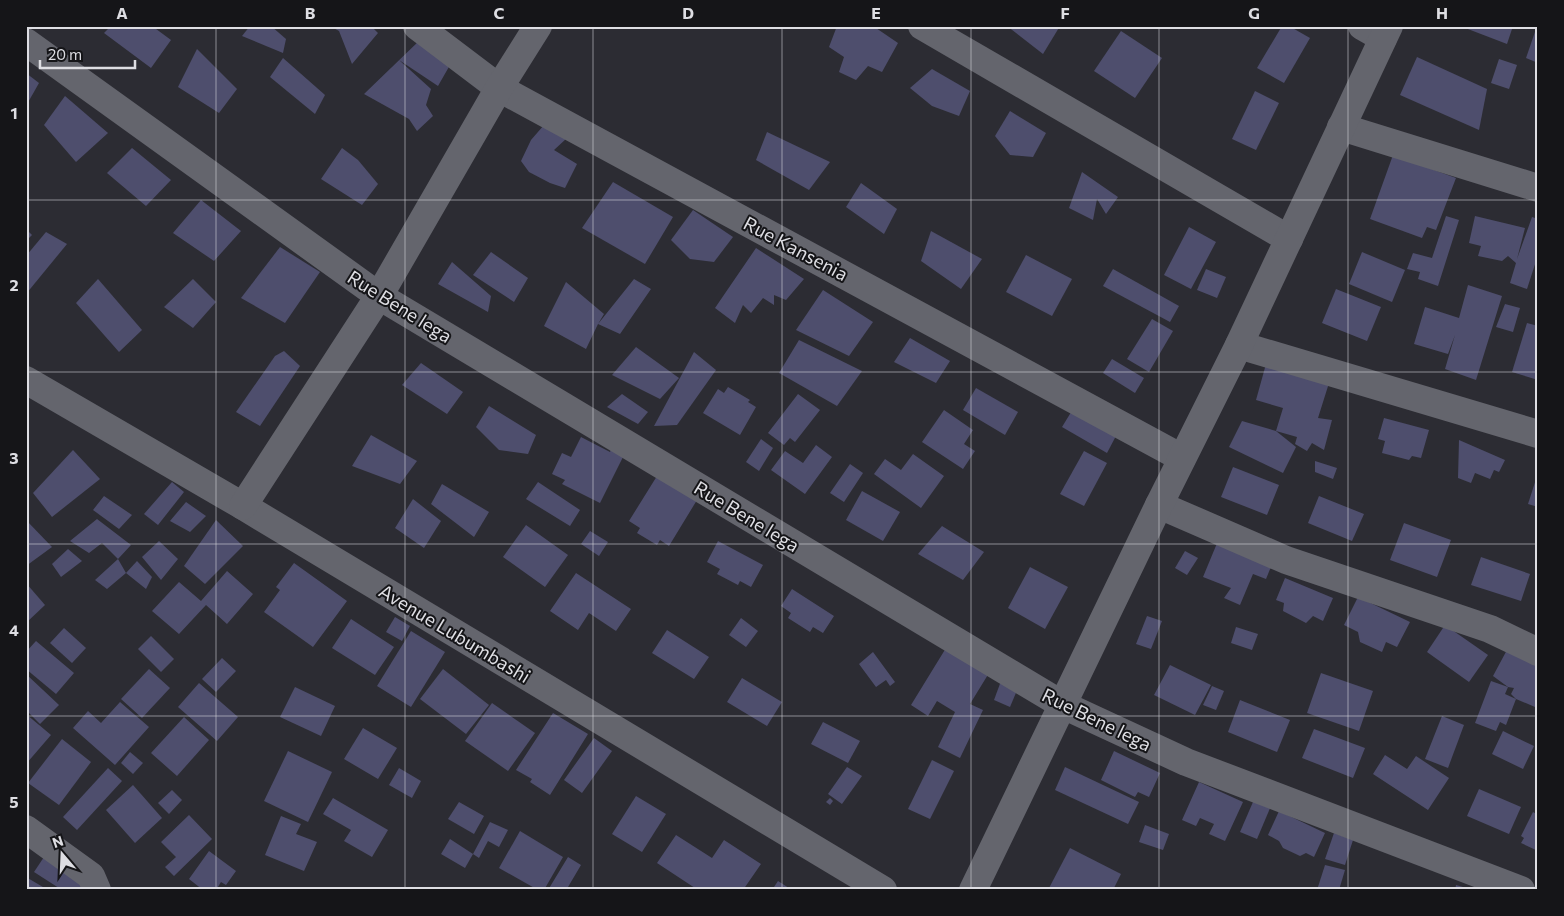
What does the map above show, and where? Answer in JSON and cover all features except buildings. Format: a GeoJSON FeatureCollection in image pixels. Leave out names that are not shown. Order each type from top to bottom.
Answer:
{"type":"FeatureCollection","features":[{"type":"Feature","properties":{"kind":"street","name":"Rue Kansenia"},"geometry":{"type":"LineString","coordinates":[[417,26],[499,88],[1182,458]]}},
{"type":"Feature","properties":{"kind":"street"},"geometry":{"type":"LineString","coordinates":[[243,506],[379,296],[499,88],[538,26]]}},
{"type":"Feature","properties":{"kind":"street"},"geometry":{"type":"LineString","coordinates":[[922,26],[1289,239]]}},
{"type":"Feature","properties":{"kind":"street"},"geometry":{"type":"LineString","coordinates":[[973,890],[1289,239],[1341,127],[1378,30]]}},
{"type":"Feature","properties":{"kind":"street","name":"Rue Bene lega"},"geometry":{"type":"LineString","coordinates":[[26,42],[379,296],[1063,705],[1186,762],[1521,890]]}},
{"type":"Feature","properties":{"kind":"street"},"geometry":{"type":"LineString","coordinates":[[1341,127],[1538,188]]}},
{"type":"Feature","properties":{"kind":"street"},"geometry":{"type":"LineString","coordinates":[[1239,345],[1538,434]]}},
{"type":"Feature","properties":{"kind":"street","name":"Avenue Lubumbashi"},"geometry":{"type":"LineString","coordinates":[[26,380],[243,506],[883,890]]}},
{"type":"Feature","properties":{"kind":"street"},"geometry":{"type":"LineString","coordinates":[[1159,505],[1286,560],[1490,629],[1538,652]]}},
{"type":"Feature","properties":{"kind":"street"},"geometry":{"type":"LineString","coordinates":[[26,830],[91,876],[97,890]]}}]}
